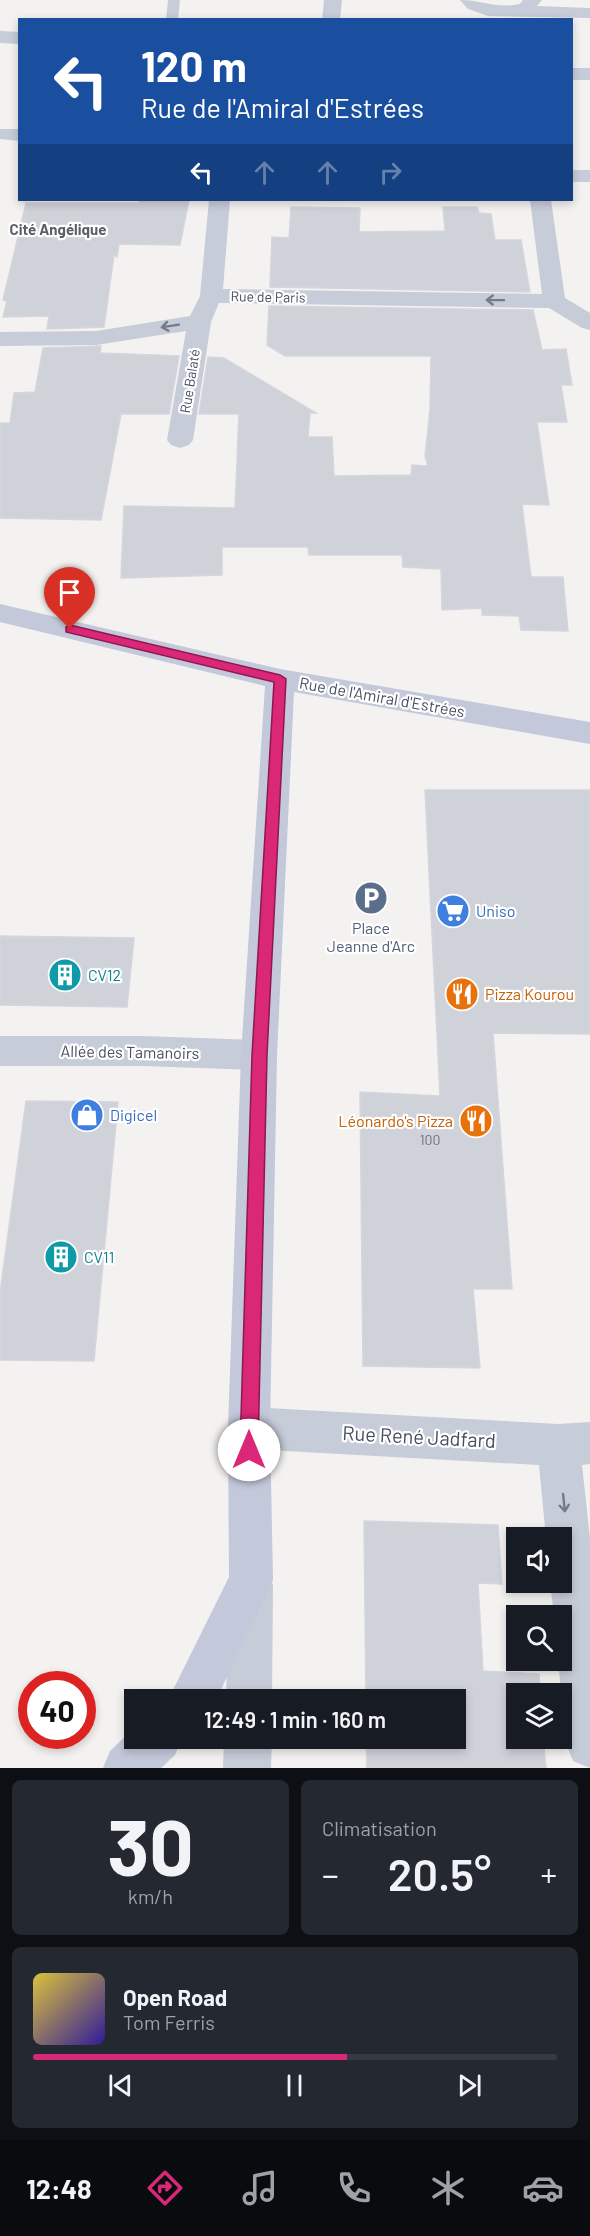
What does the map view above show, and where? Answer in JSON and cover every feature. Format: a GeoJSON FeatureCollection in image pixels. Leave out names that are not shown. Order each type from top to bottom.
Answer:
{"type":"FeatureCollection","features":[{"type":"Feature","properties":{"kind":"street"},"geometry":{"type":"LineString","coordinates":[[332,18],[333,0]]}},
{"type":"Feature","properties":{"kind":"street"},"geometry":{"type":"LineString","coordinates":[[469,0],[479,8],[490,11],[590,13]]}},
{"type":"Feature","properties":{"kind":"street"},"geometry":{"type":"LineString","coordinates":[[516,11],[526,9],[533,0]]}},
{"type":"Feature","properties":{"kind":"street"},"geometry":{"type":"LineString","coordinates":[[0,37],[18,38]]}},
{"type":"Feature","properties":{"kind":"street"},"geometry":{"type":"LineString","coordinates":[[573,74],[590,74]]}},
{"type":"Feature","properties":{"kind":"street"},"geometry":{"type":"LineString","coordinates":[[573,176],[590,176]]}},
{"type":"Feature","properties":{"kind":"street"},"geometry":{"type":"LineString","coordinates":[[211,296],[219,201]]}},
{"type":"Feature","properties":{"kind":"street"},"geometry":{"type":"LineString","coordinates":[[541,201],[554,301],[590,323]]}},
{"type":"Feature","properties":{"kind":"street","name":"Rue de Paris"},"geometry":{"type":"LineString","coordinates":[[199,322],[211,296],[554,301]]}},
{"type":"Feature","properties":{"kind":"street"},"geometry":{"type":"LineString","coordinates":[[0,339],[96,338],[199,322]]}},
{"type":"Feature","properties":{"kind":"street","name":"Rue Balaté"},"geometry":{"type":"LineString","coordinates":[[180,440],[199,322]]}},
{"type":"Feature","properties":{"kind":"street","name":"Rue de l'Amiral d'Estrées"},"geometry":{"type":"LineString","coordinates":[[0,613],[280,679],[590,733]]}},
{"type":"Feature","properties":{"kind":"street"},"geometry":{"type":"LineString","coordinates":[[249,1689],[251,1580],[249,1428],[259,1055],[280,679]]}},
{"type":"Feature","properties":{"kind":"street","name":"Allée des Tamanoirs"},"geometry":{"type":"LineString","coordinates":[[0,1051],[143,1051],[259,1055]]}},
{"type":"Feature","properties":{"kind":"street","name":"Rue René Jadfard"},"geometry":{"type":"LineString","coordinates":[[249,1428],[574,1444]]}},
{"type":"Feature","properties":{"kind":"street"},"geometry":{"type":"LineString","coordinates":[[574,1444],[590,1744]]}},
{"type":"Feature","properties":{"kind":"street"},"geometry":{"type":"LineString","coordinates":[[196,1689],[251,1580]]}},
{"type":"Feature","properties":{"kind":"street"},"geometry":{"type":"LineString","coordinates":[[127,1768],[147,1749]]}},
{"type":"Feature","properties":{"kind":"street"},"geometry":{"type":"LineString","coordinates":[[247,1768],[248,1749]]}},
{"type":"Feature","properties":{"kind":"lane"},"geometry":{"type":"LineString","coordinates":[[172,18],[174,0]]}},
{"type":"Feature","properties":{"kind":"building"},"geometry":{"type":"Polygon","coordinates":[[[140,201],[189,201],[180,245],[119,244],[117,257],[114,255],[104,327],[47,329],[49,316],[3,317],[7,301],[3,300],[26,203],[139,203],[140,201]]]}},
{"type":"Feature","properties":{"kind":"building"},"geometry":{"type":"Polygon","coordinates":[[[291,207],[360,208],[359,232],[445,231],[443,207],[477,207],[479,213],[491,214],[495,240],[521,240],[530,292],[270,287],[272,237],[289,238],[291,207]]]}},
{"type":"Feature","properties":{"kind":"building"},"geometry":{"type":"Polygon","coordinates":[[[269,306],[533,310],[542,350],[566,349],[572,385],[561,385],[567,422],[537,422],[549,505],[522,504],[531,577],[563,577],[568,631],[521,630],[519,616],[482,615],[482,608],[442,610],[441,569],[403,567],[402,555],[309,555],[308,547],[222,547],[222,575],[121,578],[124,506],[235,508],[239,414],[199,414],[208,357],[224,358],[316,413],[310,413],[308,437],[332,437],[334,476],[411,475],[412,465],[428,466],[425,456],[430,410],[431,356],[285,356],[267,345],[269,306]]]}},
{"type":"Feature","properties":{"kind":"building"},"geometry":{"type":"Polygon","coordinates":[[[101,346],[100,353],[179,356],[169,414],[121,414],[101,520],[0,518],[0,423],[10,423],[14,393],[35,392],[43,348],[101,346]]]}},
{"type":"Feature","properties":{"kind":"building"},"geometry":{"type":"Polygon","coordinates":[[[425,790],[590,790],[590,1034],[493,1033],[512,1289],[473,1289],[480,1368],[363,1366],[360,1092],[440,1096],[425,790]]]}},
{"type":"Feature","properties":{"kind":"building","name":"CV12"},"geometry":{"type":"Polygon","coordinates":[[[0,936],[134,938],[127,1007],[0,1005],[0,936]]]}},
{"type":"Feature","properties":{"kind":"building","name":"CV11"},"geometry":{"type":"Polygon","coordinates":[[[26,1101],[118,1102],[94,1361],[0,1360],[0,1293],[26,1101]]]}},
{"type":"Feature","properties":{"kind":"building"},"geometry":{"type":"Polygon","coordinates":[[[364,1521],[498,1525],[502,1584],[478,1583],[483,1671],[539,1674],[539,1683],[506,1683],[506,1749],[544,1749],[546,1768],[367,1768],[366,1749],[466,1749],[466,1689],[366,1689],[364,1521]]]}},
{"type":"Feature","properties":{"kind":"place","name":"Place Jeanne d'Arc"},"geometry":{"type":"Point","coordinates":[371,898]}},
{"type":"Feature","properties":{"kind":"place","name":"Uniso"},"geometry":{"type":"Point","coordinates":[453,911]}},
{"type":"Feature","properties":{"kind":"place","name":"CV12"},"geometry":{"type":"Point","coordinates":[65,975]}},
{"type":"Feature","properties":{"kind":"place","name":"Pizza Kourou"},"geometry":{"type":"Point","coordinates":[462,994]}},
{"type":"Feature","properties":{"kind":"place","name":"Digicel"},"geometry":{"type":"Point","coordinates":[87,1115]}},
{"type":"Feature","properties":{"kind":"place","name":"Léonardo's Pizza"},"geometry":{"type":"Point","coordinates":[476,1121]}},
{"type":"Feature","properties":{"kind":"place","name":"CV11"},"geometry":{"type":"Point","coordinates":[61,1257]}},
{"type":"Feature","properties":{"kind":"district","name":"Cité Angélique"},"geometry":{"type":"Point","coordinates":[58,230]}},
{"type":"Feature","properties":{"kind":"route"},"geometry":{"type":"LineString","coordinates":[[70,629],[280,679],[259,1055],[249,1450]]}}]}
